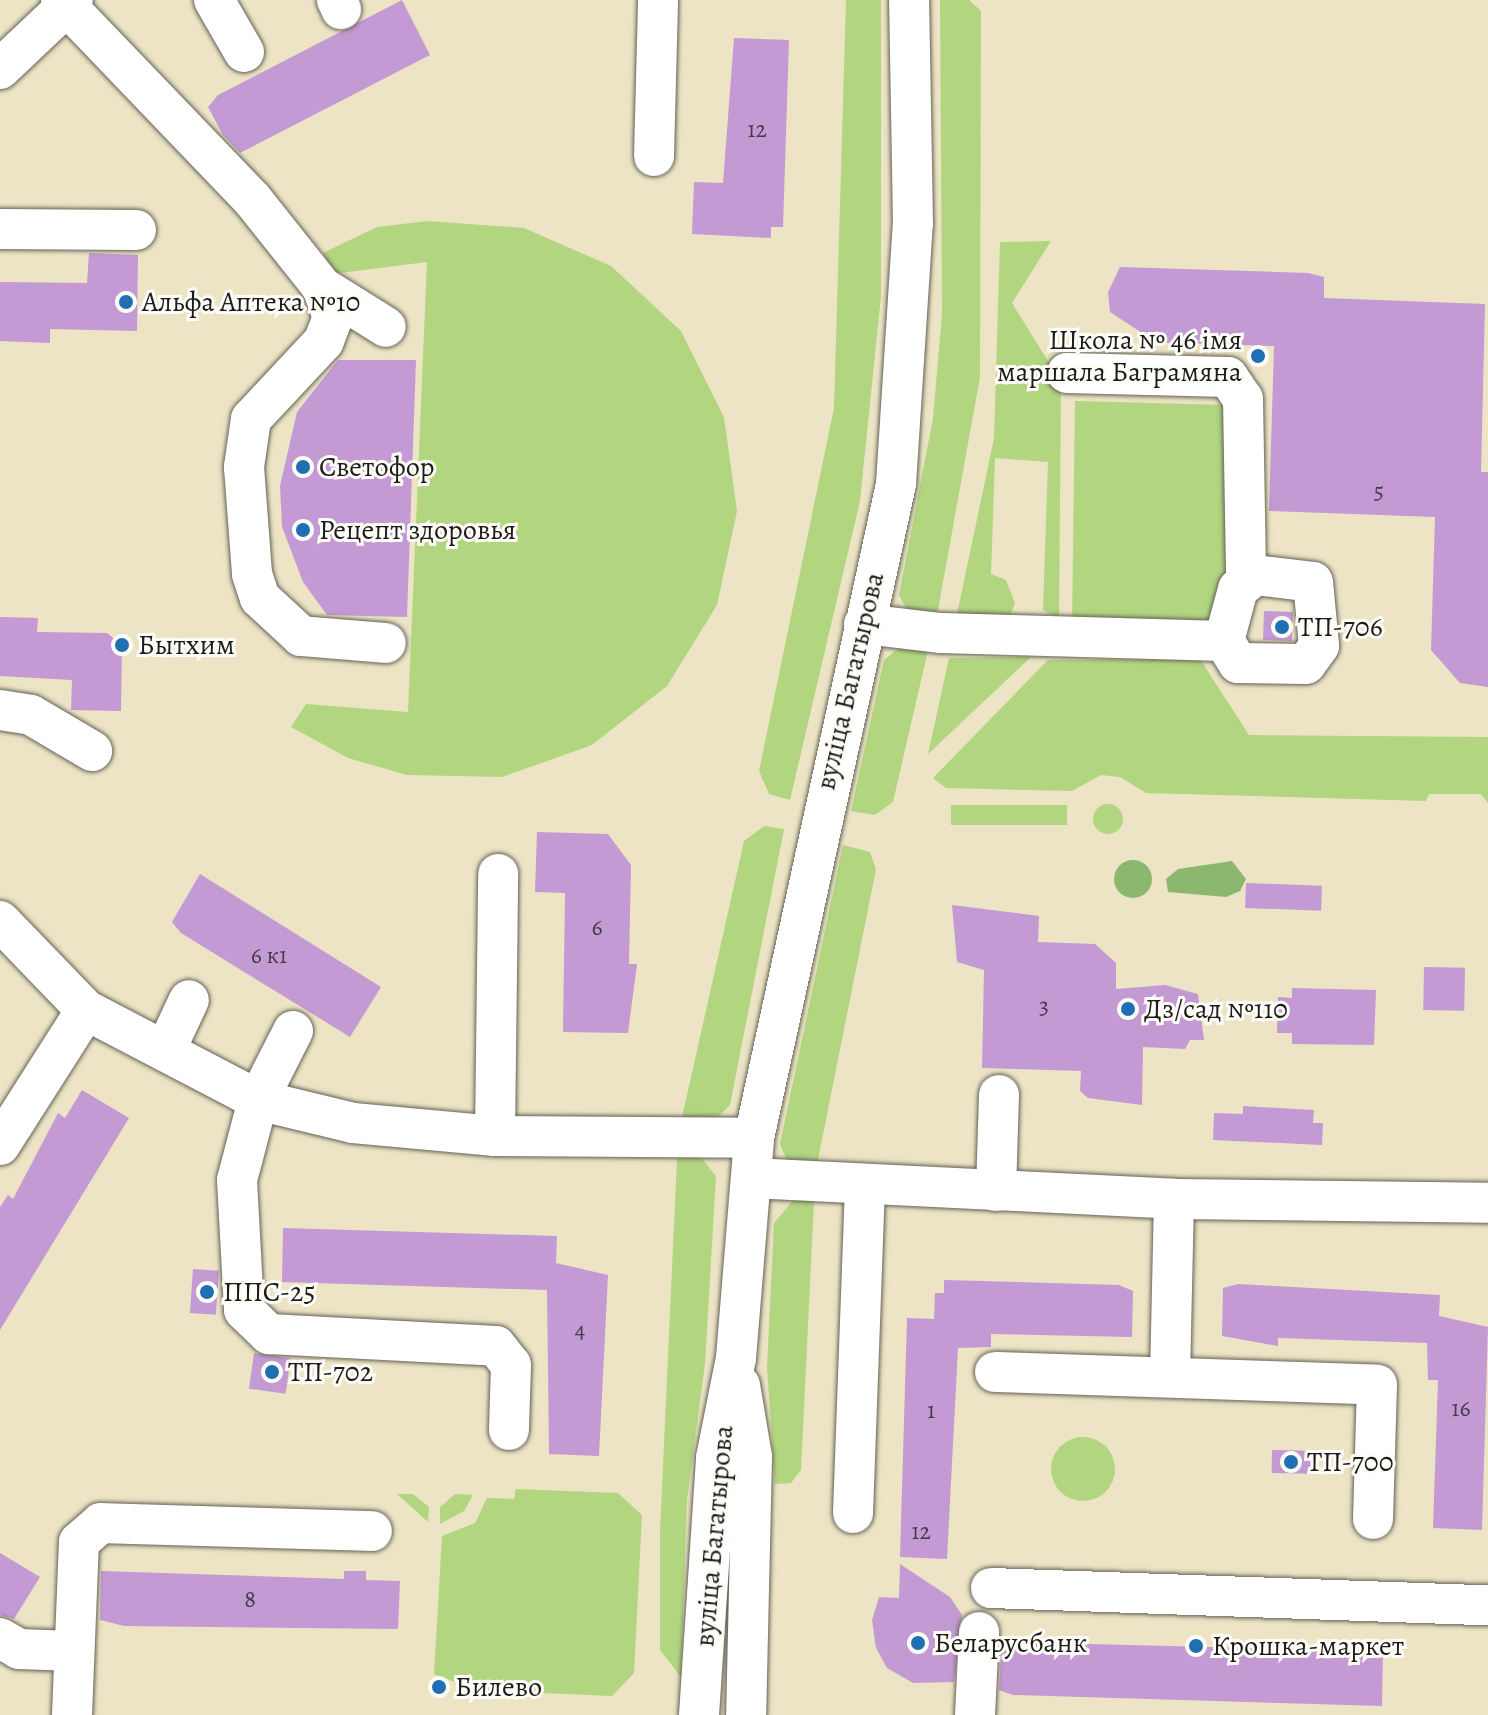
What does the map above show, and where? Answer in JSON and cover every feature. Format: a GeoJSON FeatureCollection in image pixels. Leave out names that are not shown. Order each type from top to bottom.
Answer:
{"type":"FeatureCollection","features":[{"type":"Feature","properties":{"kind":"street"},"geometry":{"type":"LineString","coordinates":[[214,0],[244,52]]}},
{"type":"Feature","properties":{"kind":"street"},"geometry":{"type":"LineString","coordinates":[[654,156],[658,0]]}},
{"type":"Feature","properties":{"kind":"street","name":"вуліца Багатырова"},"geometry":{"type":"LineString","coordinates":[[699,1715],[716,1458],[736,1358],[754,1138],[896,484],[909,367],[909,0]]}},
{"type":"Feature","properties":{"kind":"street"},"geometry":{"type":"LineString","coordinates":[[0,69],[66,2],[252,199],[322,287],[333,317],[324,341],[251,419],[244,467],[252,574],[260,598],[301,636],[386,643]]}},
{"type":"Feature","properties":{"kind":"street"},"geometry":{"type":"LineString","coordinates":[[0,229],[136,230]]}},
{"type":"Feature","properties":{"kind":"street"},"geometry":{"type":"LineString","coordinates":[[322,287],[386,327]]}},
{"type":"Feature","properties":{"kind":"street"},"geometry":{"type":"LineString","coordinates":[[1067,373],[1228,377],[1243,399],[1246,579],[1224,641]]}},
{"type":"Feature","properties":{"kind":"street"},"geometry":{"type":"LineString","coordinates":[[1224,641],[1238,663],[1251,666],[1306,664],[1316,657],[1313,582],[1246,579]]}},
{"type":"Feature","properties":{"kind":"street"},"geometry":{"type":"LineString","coordinates":[[864,624],[1224,641]]}},
{"type":"Feature","properties":{"kind":"street"},"geometry":{"type":"LineString","coordinates":[[0,710],[31,715],[92,751]]}},
{"type":"Feature","properties":{"kind":"street"},"geometry":{"type":"LineString","coordinates":[[495,1136],[498,874]]}},
{"type":"Feature","properties":{"kind":"street"},"geometry":{"type":"LineString","coordinates":[[0,921],[86,1010],[258,1100],[353,1123],[495,1136],[754,1138]]}},
{"type":"Feature","properties":{"kind":"street"},"geometry":{"type":"LineString","coordinates":[[165,1051],[189,1000]]}},
{"type":"Feature","properties":{"kind":"street"},"geometry":{"type":"LineString","coordinates":[[0,1145],[86,1010]]}},
{"type":"Feature","properties":{"kind":"street"},"geometry":{"type":"LineString","coordinates":[[293,1031],[258,1100],[237,1180],[244,1310],[269,1334],[496,1346],[511,1365],[509,1430]]}},
{"type":"Feature","properties":{"kind":"street"},"geometry":{"type":"LineString","coordinates":[[996,1191],[999,1095]]}},
{"type":"Feature","properties":{"kind":"street"},"geometry":{"type":"LineString","coordinates":[[751,1178],[865,1187],[1174,1199],[1488,1203]]}},
{"type":"Feature","properties":{"kind":"street"},"geometry":{"type":"LineString","coordinates":[[853,1513],[865,1187]]}},
{"type":"Feature","properties":{"kind":"street"},"geometry":{"type":"LineString","coordinates":[[1170,1376],[1174,1199]]}},
{"type":"Feature","properties":{"kind":"street","name":"вуліца Багатырова"},"geometry":{"type":"LineString","coordinates":[[736,1358],[752,1457],[746,1715]]}},
{"type":"Feature","properties":{"kind":"street"},"geometry":{"type":"LineString","coordinates":[[995,1372],[1377,1385],[1373,1519]]}},
{"type":"Feature","properties":{"kind":"street"},"geometry":{"type":"LineString","coordinates":[[72,1715],[79,1542],[101,1523],[372,1531]]}},
{"type":"Feature","properties":{"kind":"street"},"geometry":{"type":"LineString","coordinates":[[991,1588],[1488,1605]]}},
{"type":"Feature","properties":{"kind":"street"},"geometry":{"type":"LineString","coordinates":[[975,1715],[979,1632]]}},
{"type":"Feature","properties":{"kind":"street"},"geometry":{"type":"LineString","coordinates":[[0,1638],[19,1649],[73,1651]]}},
{"type":"Feature","properties":{"kind":"green space"},"geometry":{"type":"Polygon","coordinates":[[[846,0],[881,0],[881,296],[860,501],[790,800],[769,794],[759,771],[834,408],[846,0]]]}},
{"type":"Feature","properties":{"kind":"green space"},"geometry":{"type":"Polygon","coordinates":[[[940,0],[969,0],[981,11],[980,377],[936,621],[908,612],[899,595],[933,418],[942,315],[940,0]]]}},
{"type":"Feature","properties":{"kind":"green space"},"geometry":{"type":"Polygon","coordinates":[[[428,221],[524,228],[611,266],[681,331],[724,417],[737,511],[717,605],[667,686],[592,745],[502,777],[407,775],[348,758],[291,727],[306,704],[408,712],[427,262],[332,274],[323,253],[377,227],[428,221]]]}},
{"type":"Feature","properties":{"kind":"green space"},"geometry":{"type":"Polygon","coordinates":[[[1051,241],[1012,303],[1061,382],[1059,620],[1043,610],[1048,462],[995,458],[991,574],[1006,580],[1015,603],[1009,618],[955,624],[994,438],[1000,242],[1051,241]]]}},
{"type":"Feature","properties":{"kind":"green space"},"geometry":{"type":"Polygon","coordinates":[[[1075,401],[1226,405],[1228,610],[1210,626],[1072,624],[1075,401]]]}},
{"type":"Feature","properties":{"kind":"green space"},"geometry":{"type":"Polygon","coordinates":[[[929,646],[893,802],[875,815],[851,811],[884,660],[899,648],[929,646]]]}},
{"type":"Feature","properties":{"kind":"green space"},"geometry":{"type":"Polygon","coordinates":[[[1031,657],[928,754],[949,658],[1031,657]]]}},
{"type":"Feature","properties":{"kind":"green space"},"geometry":{"type":"Polygon","coordinates":[[[1200,659],[1249,735],[1488,737],[1488,803],[1481,794],[1429,794],[1426,801],[1146,793],[1120,777],[1101,775],[1072,791],[946,788],[933,778],[1048,660],[1200,659]]]}},
{"type":"Feature","properties":{"kind":"green space"},"geometry":{"type":"Polygon","coordinates":[[[1108,804],[1119,808],[1123,819],[1119,830],[1108,834],[1097,830],[1093,819],[1097,808],[1108,804]]]}},
{"type":"Feature","properties":{"kind":"green space"},"geometry":{"type":"Polygon","coordinates":[[[951,805],[1067,805],[1067,825],[951,825],[951,805]]]}},
{"type":"Feature","properties":{"kind":"green space"},"geometry":{"type":"Polygon","coordinates":[[[764,826],[784,829],[730,1105],[715,1120],[681,1122],[744,841],[764,826]]]}},
{"type":"Feature","properties":{"kind":"green space"},"geometry":{"type":"Polygon","coordinates":[[[843,845],[870,852],[876,869],[815,1175],[788,1163],[780,1144],[843,845]]]}},
{"type":"Feature","properties":{"kind":"green space"},"geometry":{"type":"Polygon","coordinates":[[[1133,860],[1146,866],[1152,879],[1146,892],[1133,898],[1120,892],[1114,879],[1120,866],[1133,860]]]}},
{"type":"Feature","properties":{"kind":"green space"},"geometry":{"type":"Polygon","coordinates":[[[1232,861],[1246,879],[1240,891],[1226,897],[1168,892],[1166,879],[1178,869],[1232,861]]]}},
{"type":"Feature","properties":{"kind":"green space"},"geometry":{"type":"Polygon","coordinates":[[[688,1156],[702,1159],[716,1176],[705,1364],[687,1500],[681,1677],[660,1650],[660,1532],[677,1159],[688,1156]]]}},
{"type":"Feature","properties":{"kind":"green space"},"geometry":{"type":"Polygon","coordinates":[[[795,1198],[814,1201],[801,1470],[791,1483],[775,1484],[767,1367],[774,1223],[795,1198]]]}},
{"type":"Feature","properties":{"kind":"green space"},"geometry":{"type":"Polygon","coordinates":[[[1083,1437],[1095,1439],[1106,1446],[1113,1457],[1113,1481],[1106,1492],[1095,1499],[1083,1501],[1071,1499],[1060,1492],[1053,1481],[1051,1469],[1053,1457],[1060,1446],[1071,1439],[1083,1437]]]}},
{"type":"Feature","properties":{"kind":"green space"},"geometry":{"type":"Polygon","coordinates":[[[516,1489],[618,1493],[642,1515],[634,1673],[612,1696],[475,1690],[434,1674],[442,1536],[475,1523],[487,1498],[514,1499],[516,1489]]]}},
{"type":"Feature","properties":{"kind":"green space"},"geometry":{"type":"Polygon","coordinates":[[[397,1494],[413,1494],[429,1507],[428,1522],[397,1494]]]}},
{"type":"Feature","properties":{"kind":"green space"},"geometry":{"type":"Polygon","coordinates":[[[455,1494],[473,1495],[464,1511],[440,1524],[440,1507],[455,1494]]]}},
{"type":"Feature","properties":{"kind":"building"},"geometry":{"type":"Polygon","coordinates":[[[402,0],[430,55],[240,153],[223,135],[208,107],[218,95],[402,0]]]}},
{"type":"Feature","properties":{"kind":"building"},"geometry":{"type":"Polygon","coordinates":[[[734,38],[789,40],[783,227],[771,227],[771,238],[692,234],[694,182],[723,183],[734,38]]]}},
{"type":"Feature","properties":{"kind":"building"},"geometry":{"type":"Polygon","coordinates":[[[89,253],[138,255],[137,331],[50,329],[50,343],[0,341],[0,282],[87,283],[89,253]]]}},
{"type":"Feature","properties":{"kind":"building"},"geometry":{"type":"Polygon","coordinates":[[[1120,267],[1308,273],[1324,277],[1324,298],[1485,304],[1481,472],[1488,472],[1488,687],[1460,683],[1431,650],[1435,517],[1269,511],[1274,346],[1142,342],[1142,333],[1110,312],[1108,292],[1120,267]]]}},
{"type":"Feature","properties":{"kind":"building"},"geometry":{"type":"Polygon","coordinates":[[[338,360],[416,360],[407,617],[327,615],[303,582],[282,527],[280,486],[297,412],[338,360]]]}},
{"type":"Feature","properties":{"kind":"building","name":"ТП-706"},"geometry":{"type":"Polygon","coordinates":[[[1264,611],[1293,612],[1292,641],[1263,640],[1264,611]]]}},
{"type":"Feature","properties":{"kind":"building"},"geometry":{"type":"Polygon","coordinates":[[[0,617],[38,618],[37,632],[107,633],[122,645],[121,711],[71,710],[72,680],[0,676],[0,617]]]}},
{"type":"Feature","properties":{"kind":"building"},"geometry":{"type":"Polygon","coordinates":[[[537,832],[608,834],[631,865],[629,964],[637,964],[628,1033],[563,1032],[565,893],[535,892],[537,832]]]}},
{"type":"Feature","properties":{"kind":"building"},"geometry":{"type":"Polygon","coordinates":[[[200,874],[381,987],[350,1037],[181,933],[172,922],[200,874]]]}},
{"type":"Feature","properties":{"kind":"building"},"geometry":{"type":"Polygon","coordinates":[[[1246,883],[1322,886],[1321,911],[1245,908],[1246,883]]]}},
{"type":"Feature","properties":{"kind":"building"},"geometry":{"type":"Polygon","coordinates":[[[952,905],[1039,916],[1038,942],[1095,944],[1116,963],[1116,989],[1165,985],[1198,994],[1204,1040],[1190,1040],[1185,1049],[1143,1047],[1142,1105],[1088,1098],[1080,1091],[1081,1071],[982,1068],[984,970],[957,962],[952,905]]]}},
{"type":"Feature","properties":{"kind":"building"},"geometry":{"type":"Polygon","coordinates":[[[1424,967],[1465,968],[1464,1011],[1423,1010],[1424,967]]]}},
{"type":"Feature","properties":{"kind":"building"},"geometry":{"type":"Polygon","coordinates":[[[1292,988],[1376,990],[1374,1045],[1292,1044],[1292,1033],[1277,1033],[1278,997],[1292,998],[1292,988]]]}},
{"type":"Feature","properties":{"kind":"building"},"geometry":{"type":"Polygon","coordinates":[[[82,1090],[129,1118],[0,1330],[0,1207],[8,1195],[13,1199],[58,1113],[65,1118],[82,1090]]]}},
{"type":"Feature","properties":{"kind":"building"},"geometry":{"type":"Polygon","coordinates":[[[1243,1106],[1314,1110],[1313,1123],[1323,1123],[1322,1145],[1213,1140],[1214,1113],[1243,1114],[1243,1106]]]}},
{"type":"Feature","properties":{"kind":"building"},"geometry":{"type":"Polygon","coordinates":[[[283,1228],[557,1236],[556,1263],[608,1275],[599,1456],[549,1454],[547,1290],[282,1282],[283,1228]]]}},
{"type":"Feature","properties":{"kind":"building","name":"ППС-25"},"geometry":{"type":"Polygon","coordinates":[[[193,1269],[219,1271],[216,1315],[190,1313],[193,1269]]]}},
{"type":"Feature","properties":{"kind":"building"},"geometry":{"type":"Polygon","coordinates":[[[944,1280],[1119,1285],[1133,1291],[1132,1337],[991,1334],[991,1347],[958,1348],[947,1559],[900,1557],[907,1318],[934,1319],[935,1293],[944,1293],[944,1280]]]}},
{"type":"Feature","properties":{"kind":"building"},"geometry":{"type":"Polygon","coordinates":[[[1238,1284],[1440,1295],[1439,1316],[1488,1327],[1482,1530],[1433,1528],[1438,1380],[1428,1380],[1427,1343],[1278,1338],[1278,1346],[1222,1336],[1223,1288],[1238,1284]]]}},
{"type":"Feature","properties":{"kind":"building","name":"ТП-702"},"geometry":{"type":"Polygon","coordinates":[[[254,1353],[291,1358],[286,1394],[249,1389],[254,1353]]]}},
{"type":"Feature","properties":{"kind":"building","name":"ТП-700"},"geometry":{"type":"Polygon","coordinates":[[[1272,1450],[1312,1451],[1312,1474],[1272,1473],[1272,1450]]]}},
{"type":"Feature","properties":{"kind":"building"},"geometry":{"type":"Polygon","coordinates":[[[0,1553],[40,1577],[14,1619],[0,1615],[0,1553]]]}},
{"type":"Feature","properties":{"kind":"building","name":"Беларусбанк"},"geometry":{"type":"Polygon","coordinates":[[[900,1564],[950,1597],[962,1615],[954,1682],[913,1683],[887,1668],[876,1648],[872,1620],[879,1597],[899,1598],[900,1564]]]}},
{"type":"Feature","properties":{"kind":"building"},"geometry":{"type":"Polygon","coordinates":[[[101,1571],[344,1579],[344,1571],[366,1571],[366,1580],[400,1581],[398,1629],[124,1626],[100,1620],[101,1571]]]}},
{"type":"Feature","properties":{"kind":"building"},"geometry":{"type":"Polygon","coordinates":[[[1002,1642],[1332,1650],[1332,1643],[1354,1644],[1354,1650],[1383,1651],[1382,1706],[1013,1695],[999,1690],[1002,1642]]]}},
{"type":"Feature","properties":{"kind":"place","name":"Альфа Аптека №10"},"geometry":{"type":"Point","coordinates":[126,302]}},
{"type":"Feature","properties":{"kind":"place","name":"Школа № 46 імя маршала Баграмяна"},"geometry":{"type":"Point","coordinates":[1258,356]}},
{"type":"Feature","properties":{"kind":"place","name":"Светофор"},"geometry":{"type":"Point","coordinates":[303,467]}},
{"type":"Feature","properties":{"kind":"place","name":"Рецепт здоровья"},"geometry":{"type":"Point","coordinates":[303,530]}},
{"type":"Feature","properties":{"kind":"place","name":"ТП-706"},"geometry":{"type":"Point","coordinates":[1282,627]}},
{"type":"Feature","properties":{"kind":"place","name":"Бытхим"},"geometry":{"type":"Point","coordinates":[122,645]}},
{"type":"Feature","properties":{"kind":"place","name":"Дз/сад №110"},"geometry":{"type":"Point","coordinates":[1128,1009]}},
{"type":"Feature","properties":{"kind":"place","name":"ППС-25"},"geometry":{"type":"Point","coordinates":[207,1292]}},
{"type":"Feature","properties":{"kind":"place","name":"ТП-702"},"geometry":{"type":"Point","coordinates":[272,1372]}},
{"type":"Feature","properties":{"kind":"place","name":"ТП-700"},"geometry":{"type":"Point","coordinates":[1291,1462]}},
{"type":"Feature","properties":{"kind":"place","name":"Беларусбанк"},"geometry":{"type":"Point","coordinates":[918,1643]}},
{"type":"Feature","properties":{"kind":"place","name":"Крошка-маркет"},"geometry":{"type":"Point","coordinates":[1196,1646]}},
{"type":"Feature","properties":{"kind":"place","name":"Билево"},"geometry":{"type":"Point","coordinates":[439,1687]}}]}
